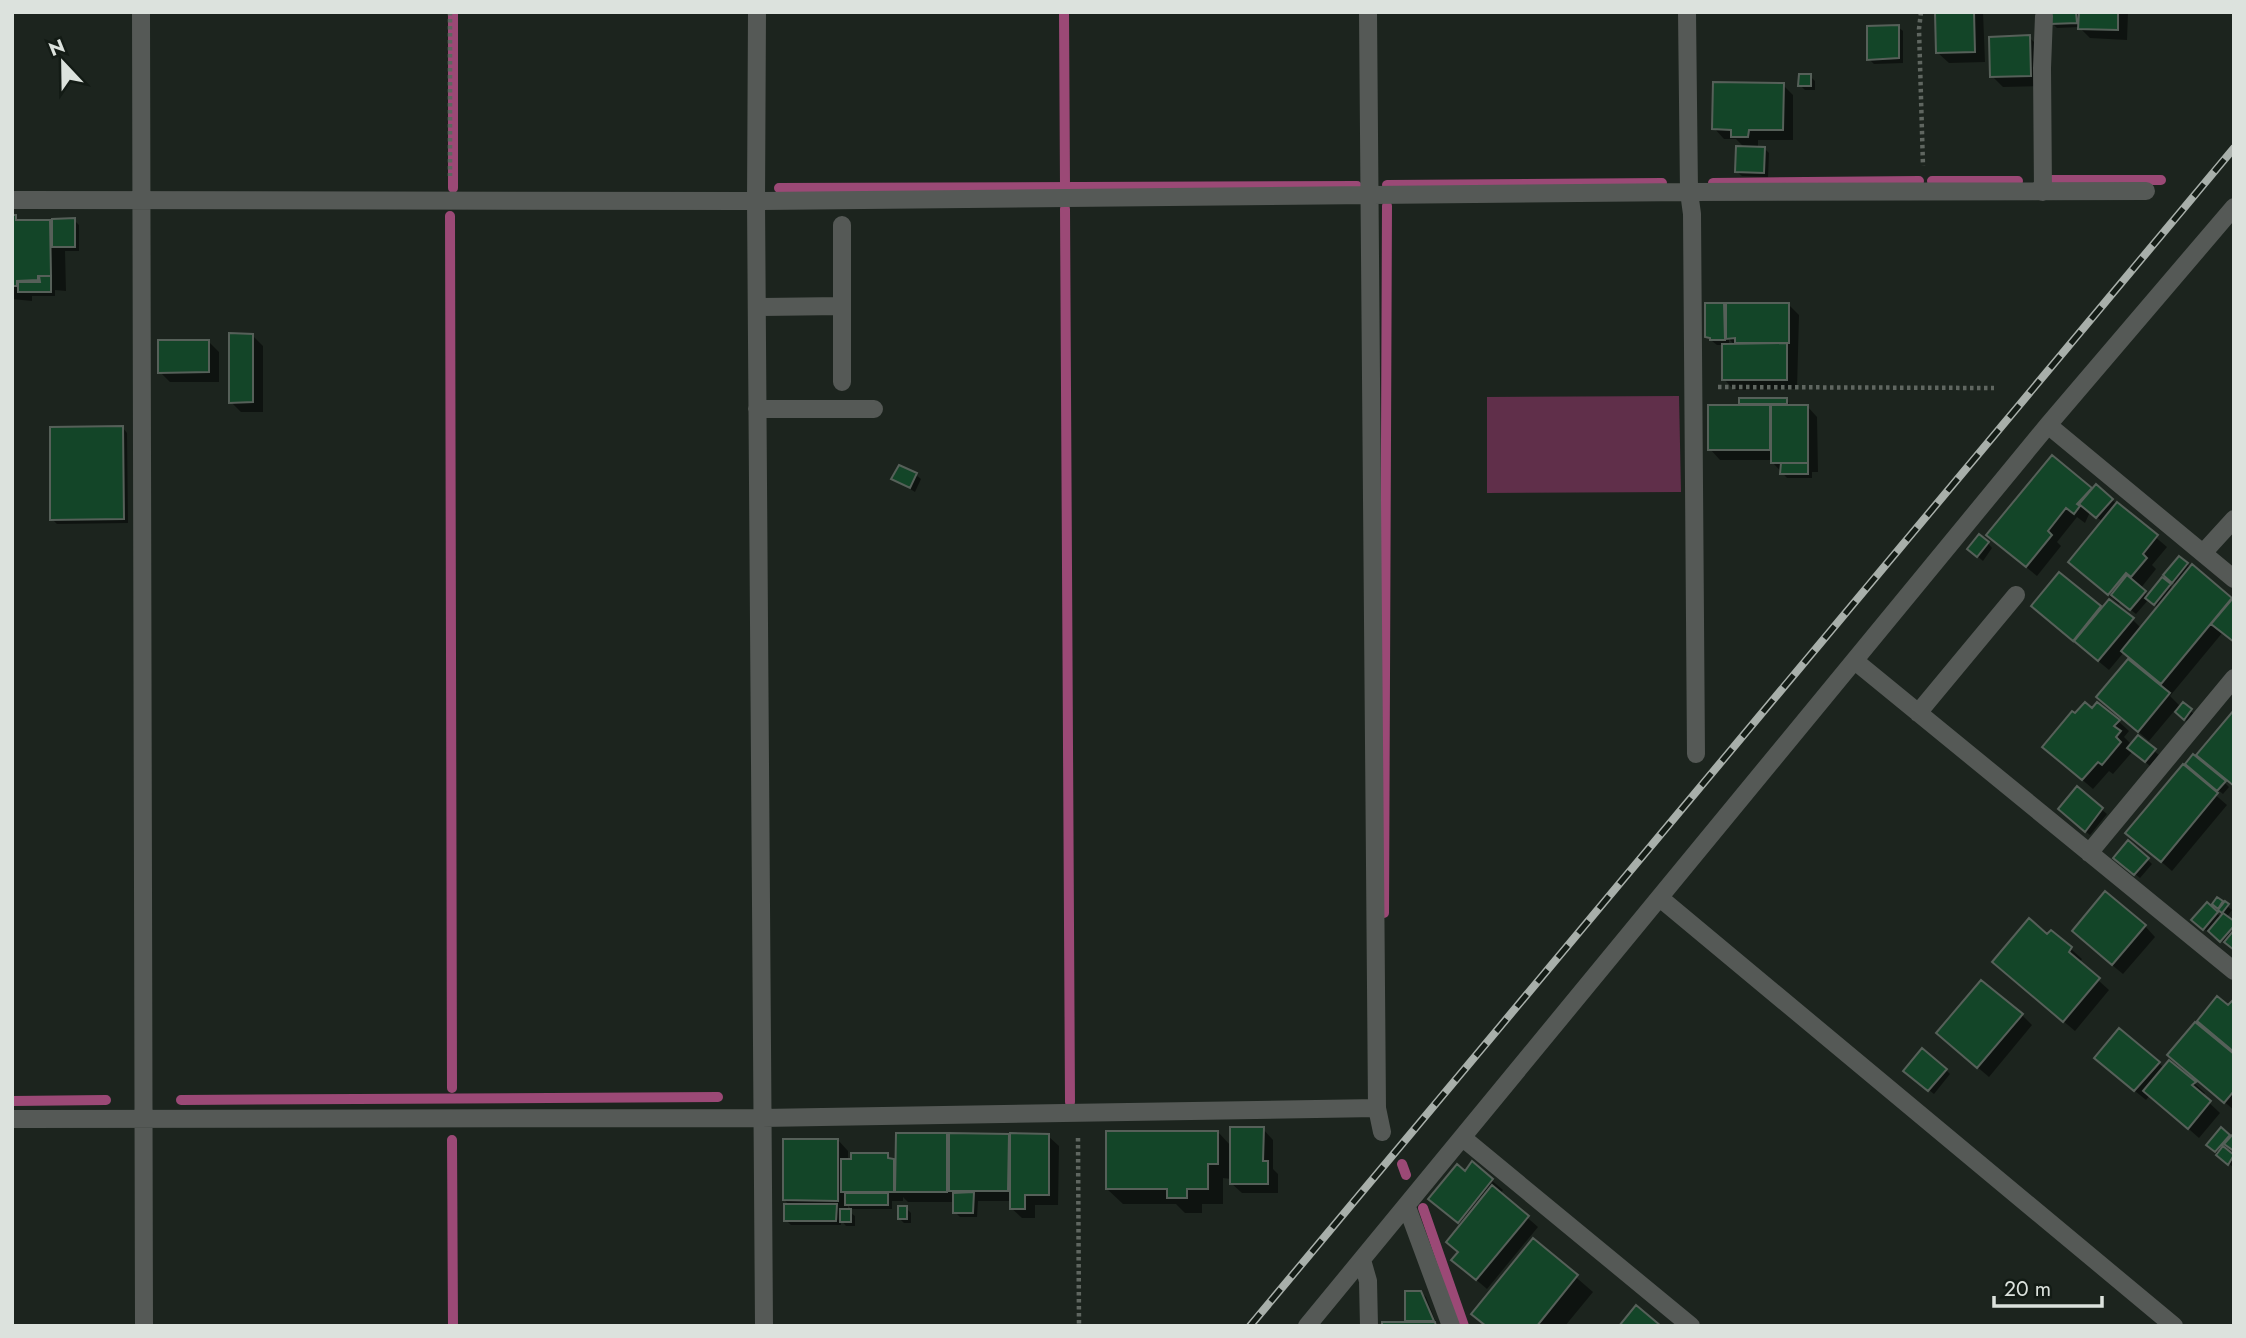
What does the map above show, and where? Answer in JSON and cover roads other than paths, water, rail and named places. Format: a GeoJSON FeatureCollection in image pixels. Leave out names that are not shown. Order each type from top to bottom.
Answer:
{"type":"FeatureCollection","features":[{"type":"Feature","properties":{"kind":"street"},"geometry":{"type":"LineString","coordinates":[[141,12],[144,1326]]}},
{"type":"Feature","properties":{"kind":"street"},"geometry":{"type":"LineString","coordinates":[[757,12],[757,409],[764,1326]]}},
{"type":"Feature","properties":{"kind":"street"},"geometry":{"type":"LineString","coordinates":[[1368,12],[1377,1108],[1382,1132]]}},
{"type":"Feature","properties":{"kind":"street"},"geometry":{"type":"LineString","coordinates":[[1687,12],[1689,192],[1692,214],[1696,754]]}},
{"type":"Feature","properties":{"kind":"street"},"geometry":{"type":"LineString","coordinates":[[2043,192],[2042,68],[2045,16]]}},
{"type":"Feature","properties":{"kind":"street"},"geometry":{"type":"LineString","coordinates":[[12,200],[756,201],[1689,192],[2146,191]]}},
{"type":"Feature","properties":{"kind":"street"},"geometry":{"type":"LineString","coordinates":[[1307,1326],[2048,425],[2234,206]]}},
{"type":"Feature","properties":{"kind":"street"},"geometry":{"type":"LineString","coordinates":[[842,225],[842,382]]}},
{"type":"Feature","properties":{"kind":"street"},"geometry":{"type":"LineString","coordinates":[[757,307],[842,306]]}},
{"type":"Feature","properties":{"kind":"street"},"geometry":{"type":"LineString","coordinates":[[757,409],[874,410]]}},
{"type":"Feature","properties":{"kind":"street"},"geometry":{"type":"LineString","coordinates":[[2048,425],[2234,579]]}},
{"type":"Feature","properties":{"kind":"street"},"geometry":{"type":"LineString","coordinates":[[2203,553],[2234,519]]}},
{"type":"Feature","properties":{"kind":"street"},"geometry":{"type":"LineString","coordinates":[[1918,713],[2016,594]]}},
{"type":"Feature","properties":{"kind":"street"},"geometry":{"type":"LineString","coordinates":[[1854,661],[2234,971]]}},
{"type":"Feature","properties":{"kind":"street"},"geometry":{"type":"LineString","coordinates":[[2090,853],[2234,678]]}},
{"type":"Feature","properties":{"kind":"street"},"geometry":{"type":"LineString","coordinates":[[1660,898],[2174,1326]]}},
{"type":"Feature","properties":{"kind":"street"},"geometry":{"type":"LineString","coordinates":[[12,1119],[761,1118],[1377,1108]]}},
{"type":"Feature","properties":{"kind":"street"},"geometry":{"type":"LineString","coordinates":[[1463,1138],[1691,1326]]}},
{"type":"Feature","properties":{"kind":"street"},"geometry":{"type":"LineString","coordinates":[[1407,1207],[1451,1326]]}},
{"type":"Feature","properties":{"kind":"street"},"geometry":{"type":"LineString","coordinates":[[1362,1260],[1368,1281],[1369,1326]]}},
{"type":"Feature","properties":{"kind":"waterway"},"geometry":{"type":"LineString","coordinates":[[453,12],[453,188]]}},
{"type":"Feature","properties":{"kind":"waterway"},"geometry":{"type":"LineString","coordinates":[[1064,12],[1065,187]]}},
{"type":"Feature","properties":{"kind":"waterway"},"geometry":{"type":"LineString","coordinates":[[2051,180],[2161,180]]}},
{"type":"Feature","properties":{"kind":"waterway"},"geometry":{"type":"LineString","coordinates":[[1713,183],[1919,181]]}},
{"type":"Feature","properties":{"kind":"waterway"},"geometry":{"type":"LineString","coordinates":[[1932,181],[2018,181]]}},
{"type":"Feature","properties":{"kind":"waterway"},"geometry":{"type":"LineString","coordinates":[[1387,185],[1662,183]]}},
{"type":"Feature","properties":{"kind":"waterway"},"geometry":{"type":"LineString","coordinates":[[779,188],[1357,186]]}},
{"type":"Feature","properties":{"kind":"waterway"},"geometry":{"type":"LineString","coordinates":[[1384,913],[1387,206]]}},
{"type":"Feature","properties":{"kind":"waterway"},"geometry":{"type":"LineString","coordinates":[[1065,209],[1070,1102]]}},
{"type":"Feature","properties":{"kind":"waterway"},"geometry":{"type":"LineString","coordinates":[[450,216],[452,1088]]}},
{"type":"Feature","properties":{"kind":"waterway"},"geometry":{"type":"LineString","coordinates":[[181,1100],[718,1097]]}},
{"type":"Feature","properties":{"kind":"waterway"},"geometry":{"type":"LineString","coordinates":[[12,1101],[106,1100]]}},
{"type":"Feature","properties":{"kind":"waterway"},"geometry":{"type":"LineString","coordinates":[[452,1140],[453,1326]]}},
{"type":"Feature","properties":{"kind":"waterway"},"geometry":{"type":"LineString","coordinates":[[1402,1164],[1406,1175]]}},
{"type":"Feature","properties":{"kind":"waterway"},"geometry":{"type":"LineString","coordinates":[[1423,1208],[1464,1326]]}},
{"type":"Feature","properties":{"kind":"railway"},"geometry":{"type":"LineString","coordinates":[[1250,1326],[2234,148]]}}]}
